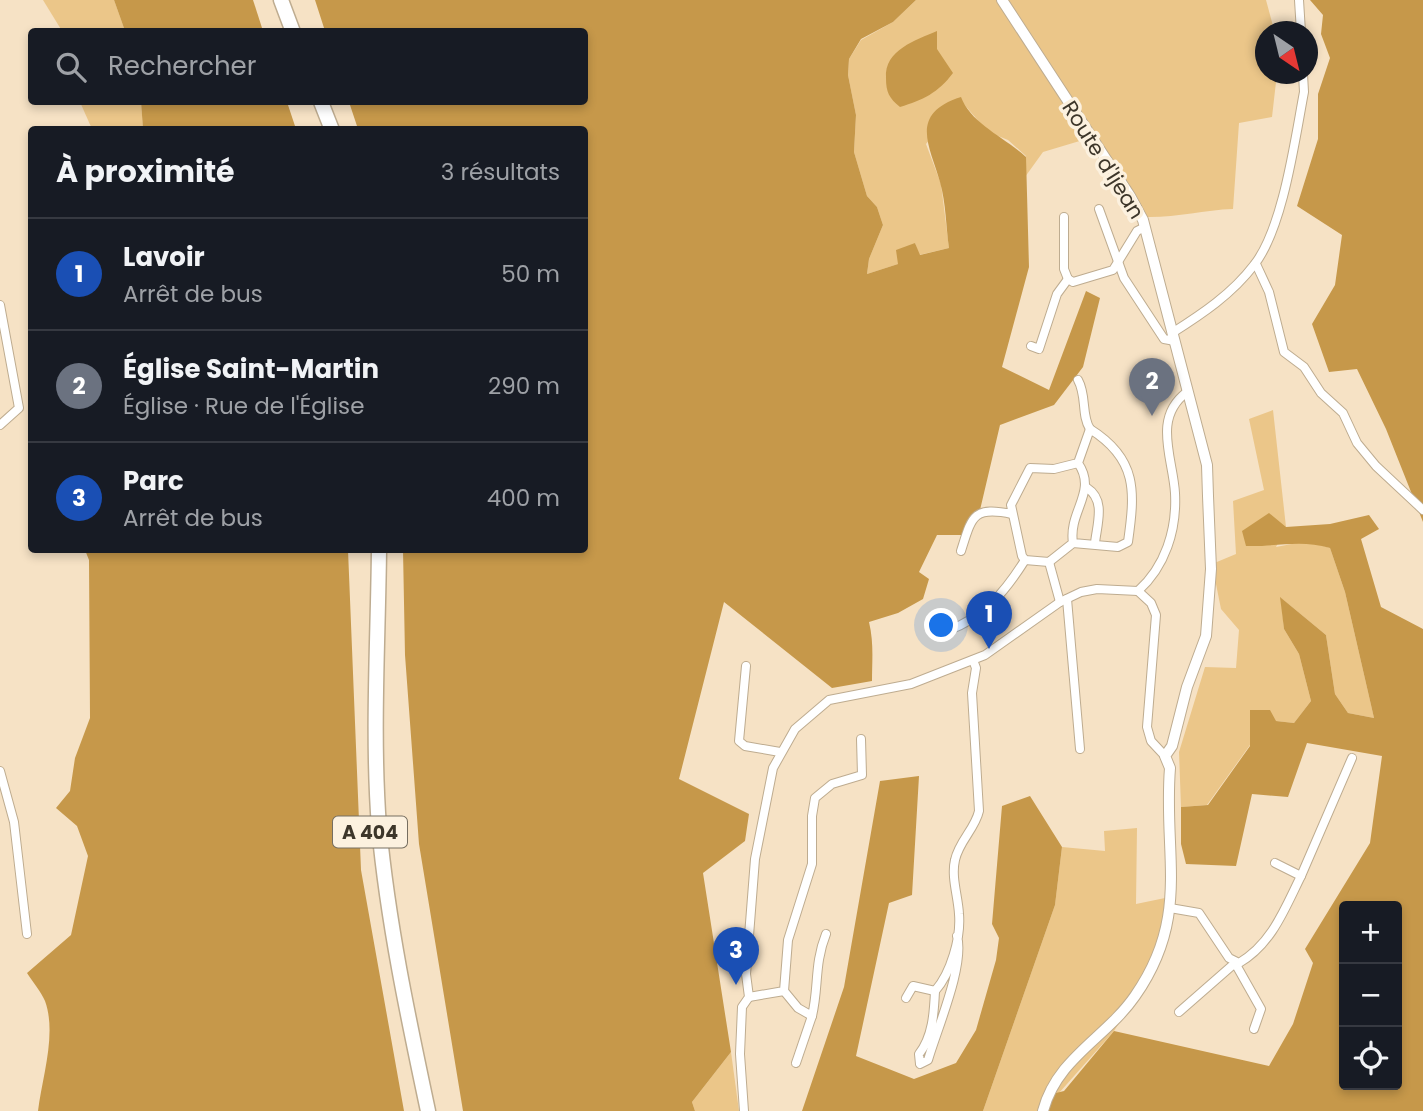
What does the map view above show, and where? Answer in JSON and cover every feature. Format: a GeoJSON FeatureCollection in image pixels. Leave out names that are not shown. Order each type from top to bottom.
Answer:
{"type":"FeatureCollection","features":[{"type":"Feature","properties":{"kind":"highway"},"geometry":{"type":"LineString","coordinates":[[271,0],[281,28]]}},
{"type":"Feature","properties":{"kind":"highway"},"geometry":{"type":"LineString","coordinates":[[281,0],[292,28]]}},
{"type":"Feature","properties":{"kind":"highway"},"geometry":{"type":"LineString","coordinates":[[312,105],[320,126]]}},
{"type":"Feature","properties":{"kind":"highway"},"geometry":{"type":"LineString","coordinates":[[322,105],[330,126]]}},
{"type":"Feature","properties":{"kind":"highway","name":"A 404"},"geometry":{"type":"LineString","coordinates":[[370,553],[367,752],[371,840],[384,939],[418,1111]]}},
{"type":"Feature","properties":{"kind":"highway","name":"A 404"},"geometry":{"type":"LineString","coordinates":[[379,553],[376,723],[379,825],[392,928],[428,1111]]}},
{"type":"Feature","properties":{"kind":"street","name":"Route d'Ijean"},"geometry":{"type":"LineString","coordinates":[[1002,0],[1130,196],[1145,227],[1206,465],[1210,604],[1206,636],[1187,687],[1172,746],[1165,756]]}},
{"type":"Feature","properties":{"kind":"street"},"geometry":{"type":"LineString","coordinates":[[1299,0],[1300,21]]}},
{"type":"Feature","properties":{"kind":"street"},"geometry":{"type":"LineString","coordinates":[[1099,209],[1119,265],[1133,293],[1164,339],[1174,337],[1214,306],[1256,264],[1279,208],[1304,84]]}},
{"type":"Feature","properties":{"kind":"street"},"geometry":{"type":"LineString","coordinates":[[1064,217],[1064,270],[1068,279],[1073,282],[1108,273],[1119,265],[1130,241],[1145,227]]}},
{"type":"Feature","properties":{"kind":"street"},"geometry":{"type":"LineString","coordinates":[[1256,264],[1269,292],[1280,346],[1284,352],[1304,367],[1321,393],[1343,413],[1357,443],[1376,466],[1423,510]]}},
{"type":"Feature","properties":{"kind":"street"},"geometry":{"type":"LineString","coordinates":[[1031,346],[1039,349],[1058,294],[1068,279]]}},
{"type":"Feature","properties":{"kind":"street"},"geometry":{"type":"LineString","coordinates":[[0,305],[19,408],[0,425]]}},
{"type":"Feature","properties":{"kind":"street"},"geometry":{"type":"LineString","coordinates":[[1025,560],[1049,562],[1073,543],[1118,547],[1127,545],[1134,497],[1130,476],[1120,457],[1086,423],[1083,388],[1078,380]]}},
{"type":"Feature","properties":{"kind":"street"},"geometry":{"type":"LineString","coordinates":[[1138,591],[1156,572],[1169,545],[1175,504],[1166,426],[1178,399],[1187,393]]}},
{"type":"Feature","properties":{"kind":"street"},"geometry":{"type":"LineString","coordinates":[[1078,463],[1090,429]]}},
{"type":"Feature","properties":{"kind":"street"},"geometry":{"type":"LineString","coordinates":[[1073,543],[1076,512],[1087,488],[1084,471],[1078,463]]}},
{"type":"Feature","properties":{"kind":"street"},"geometry":{"type":"LineString","coordinates":[[947,631],[978,616],[1010,584],[1025,560],[1012,514],[1012,501],[1030,468],[1054,469],[1078,463]]}},
{"type":"Feature","properties":{"kind":"street"},"geometry":{"type":"LineString","coordinates":[[1087,488],[1095,493],[1099,502],[1095,543]]}},
{"type":"Feature","properties":{"kind":"street"},"geometry":{"type":"LineString","coordinates":[[961,551],[967,534],[981,511],[987,509],[1012,514]]}},
{"type":"Feature","properties":{"kind":"street"},"geometry":{"type":"LineString","coordinates":[[1049,562],[1063,601],[1080,750]]}},
{"type":"Feature","properties":{"kind":"street"},"geometry":{"type":"LineString","coordinates":[[744,1111],[740,1054],[742,1007],[749,996],[746,974],[754,868],[766,799],[780,752],[806,717],[829,700],[911,684],[973,660],[999,647],[1063,601],[1097,589],[1138,591],[1151,603],[1156,615],[1147,727],[1151,741],[1165,756],[1170,768],[1170,908],[1164,942],[1147,977],[1126,1007],[1061,1072],[1051,1088],[1043,1111]]}},
{"type":"Feature","properties":{"kind":"street"},"geometry":{"type":"LineString","coordinates":[[957,936],[960,946],[953,977],[928,1060],[922,1064],[918,1060],[933,1022],[935,991],[945,980],[957,936],[960,917],[953,869],[960,846],[977,822],[979,811],[972,693],[976,668],[973,660]]}},
{"type":"Feature","properties":{"kind":"street"},"geometry":{"type":"LineString","coordinates":[[746,666],[739,741],[745,746],[780,752]]}},
{"type":"Feature","properties":{"kind":"street"},"geometry":{"type":"LineString","coordinates":[[812,1016],[797,1008],[784,991],[788,940],[812,864],[815,798],[832,784],[862,775],[861,739]]}},
{"type":"Feature","properties":{"kind":"street"},"geometry":{"type":"LineString","coordinates":[[1179,1012],[1235,963],[1245,960],[1276,927],[1352,758]]}},
{"type":"Feature","properties":{"kind":"street"},"geometry":{"type":"LineString","coordinates":[[0,771],[14,822],[27,934]]}},
{"type":"Feature","properties":{"kind":"street"},"geometry":{"type":"LineString","coordinates":[[1275,863],[1301,876]]}},
{"type":"Feature","properties":{"kind":"street"},"geometry":{"type":"LineString","coordinates":[[1170,908],[1199,913],[1235,963],[1261,1009],[1254,1029]]}},
{"type":"Feature","properties":{"kind":"street"},"geometry":{"type":"LineString","coordinates":[[796,1063],[817,995],[817,955],[825,934]]}},
{"type":"Feature","properties":{"kind":"street"},"geometry":{"type":"LineString","coordinates":[[906,998],[913,986],[935,991]]}},
{"type":"Feature","properties":{"kind":"street"},"geometry":{"type":"LineString","coordinates":[[749,996],[784,991]]}},
{"type":"Feature","properties":{"kind":"shaded area"},"geometry":{"type":"Polygon","coordinates":[[[43,0],[114,0],[124,28],[60,28],[43,0]]]}},
{"type":"Feature","properties":{"kind":"shaded area"},"geometry":{"type":"Polygon","coordinates":[[[114,0],[253,0],[262,28],[124,28],[114,0]]]}},
{"type":"Feature","properties":{"kind":"shaded area"},"geometry":{"type":"Polygon","coordinates":[[[315,0],[916,0],[893,22],[861,39],[849,59],[848,75],[856,115],[854,152],[867,196],[877,207],[883,225],[869,259],[867,274],[898,264],[896,250],[915,243],[920,255],[949,248],[942,190],[927,132],[928,122],[934,112],[944,104],[961,97],[966,107],[981,123],[1026,157],[1029,267],[1002,367],[1049,390],[1086,291],[1100,298],[1083,367],[1054,405],[1000,425],[980,510],[970,535],[937,535],[919,572],[929,579],[923,599],[898,613],[869,622],[872,681],[832,688],[724,602],[679,779],[749,814],[745,841],[703,873],[731,1052],[692,1102],[695,1111],[463,1111],[419,844],[405,655],[403,553],[588,553],[588,126],[357,126],[350,105],[588,105],[588,28],[324,28],[315,0]]]}},
{"type":"Feature","properties":{"kind":"shaded area"},"geometry":{"type":"Polygon","coordinates":[[[916,0],[1266,0],[1272,21],[1255,21],[1255,84],[1276,84],[1272,117],[1239,123],[1233,209],[1144,217],[1093,137],[1043,152],[1025,177],[1026,156],[1008,140],[988,132],[962,102],[926,144],[941,184],[949,248],[919,255],[915,243],[898,264],[867,274],[869,259],[883,225],[877,207],[867,196],[854,152],[856,115],[848,75],[849,59],[861,40],[893,22],[916,0]]]}},
{"type":"Feature","properties":{"kind":"shaded area"},"geometry":{"type":"Polygon","coordinates":[[[1310,0],[1423,0],[1423,522],[1386,429],[1357,369],[1329,372],[1312,324],[1335,285],[1342,235],[1297,206],[1318,139],[1318,94],[1330,58],[1321,34],[1323,15],[1310,0]]]}},
{"type":"Feature","properties":{"kind":"shaded area"},"geometry":{"type":"Polygon","coordinates":[[[937,31],[937,49],[953,73],[930,95],[900,107],[891,98],[887,87],[890,60],[903,47],[937,31]]]}},
{"type":"Feature","properties":{"kind":"shaded area"},"geometry":{"type":"Polygon","coordinates":[[[81,105],[141,105],[143,126],[91,126],[81,105]]]}},
{"type":"Feature","properties":{"kind":"shaded area"},"geometry":{"type":"Polygon","coordinates":[[[141,105],[288,105],[295,126],[143,126],[141,105]]]}},
{"type":"Feature","properties":{"kind":"shaded area"},"geometry":{"type":"Polygon","coordinates":[[[1273,410],[1286,527],[1276,547],[1307,541],[1330,548],[1345,592],[1374,718],[1348,713],[1335,694],[1326,635],[1281,598],[1284,629],[1299,654],[1311,701],[1294,723],[1276,721],[1250,745],[1207,805],[1181,807],[1179,752],[1205,667],[1236,668],[1239,630],[1221,609],[1212,564],[1236,554],[1233,501],[1264,490],[1249,419],[1273,410]]]}},
{"type":"Feature","properties":{"kind":"shaded area"},"geometry":{"type":"Polygon","coordinates":[[[1269,513],[1286,527],[1330,524],[1369,515],[1379,529],[1361,539],[1381,607],[1423,629],[1423,1111],[1043,1111],[1052,1094],[1064,1091],[1114,1031],[1269,1066],[1293,1024],[1313,963],[1305,949],[1370,843],[1382,756],[1307,743],[1288,797],[1252,794],[1236,866],[1186,864],[1181,844],[1181,807],[1208,805],[1250,746],[1250,710],[1270,710],[1276,721],[1294,723],[1311,701],[1299,654],[1284,629],[1280,597],[1326,635],[1335,694],[1348,713],[1374,718],[1345,592],[1330,548],[1298,544],[1246,546],[1242,531],[1269,513]]]}},
{"type":"Feature","properties":{"kind":"shaded area"},"geometry":{"type":"Polygon","coordinates":[[[86,553],[348,553],[361,870],[404,1111],[38,1111],[48,1056],[50,1027],[45,1001],[27,973],[71,935],[88,856],[77,826],[56,808],[70,791],[75,758],[90,718],[89,560],[86,553]]]}},
{"type":"Feature","properties":{"kind":"shaded area"},"geometry":{"type":"Polygon","coordinates":[[[919,776],[912,895],[889,903],[856,1056],[914,1079],[956,1063],[976,1030],[996,960],[999,938],[992,924],[1002,806],[1030,796],[1062,847],[1055,905],[983,1111],[802,1111],[844,987],[880,781],[919,776]]]}},
{"type":"Feature","properties":{"kind":"shaded area"},"geometry":{"type":"Polygon","coordinates":[[[1137,828],[1136,904],[1165,898],[1170,934],[1157,964],[1114,1031],[1043,1111],[983,1111],[1055,905],[1062,847],[1105,851],[1104,831],[1137,828]]]}},
{"type":"Feature","properties":{"kind":"shaded area"},"geometry":{"type":"Polygon","coordinates":[[[731,1052],[739,1111],[695,1111],[692,1102],[731,1052]]]}},
{"type":"Feature","properties":{"kind":"place","name":"Église Saint-Martin"},"geometry":{"type":"Point","coordinates":[1152,416]}},
{"type":"Feature","properties":{"kind":"place","name":"Lavoir"},"geometry":{"type":"Point","coordinates":[989,649]}},
{"type":"Feature","properties":{"kind":"place","name":"Parc"},"geometry":{"type":"Point","coordinates":[736,985]}}]}
